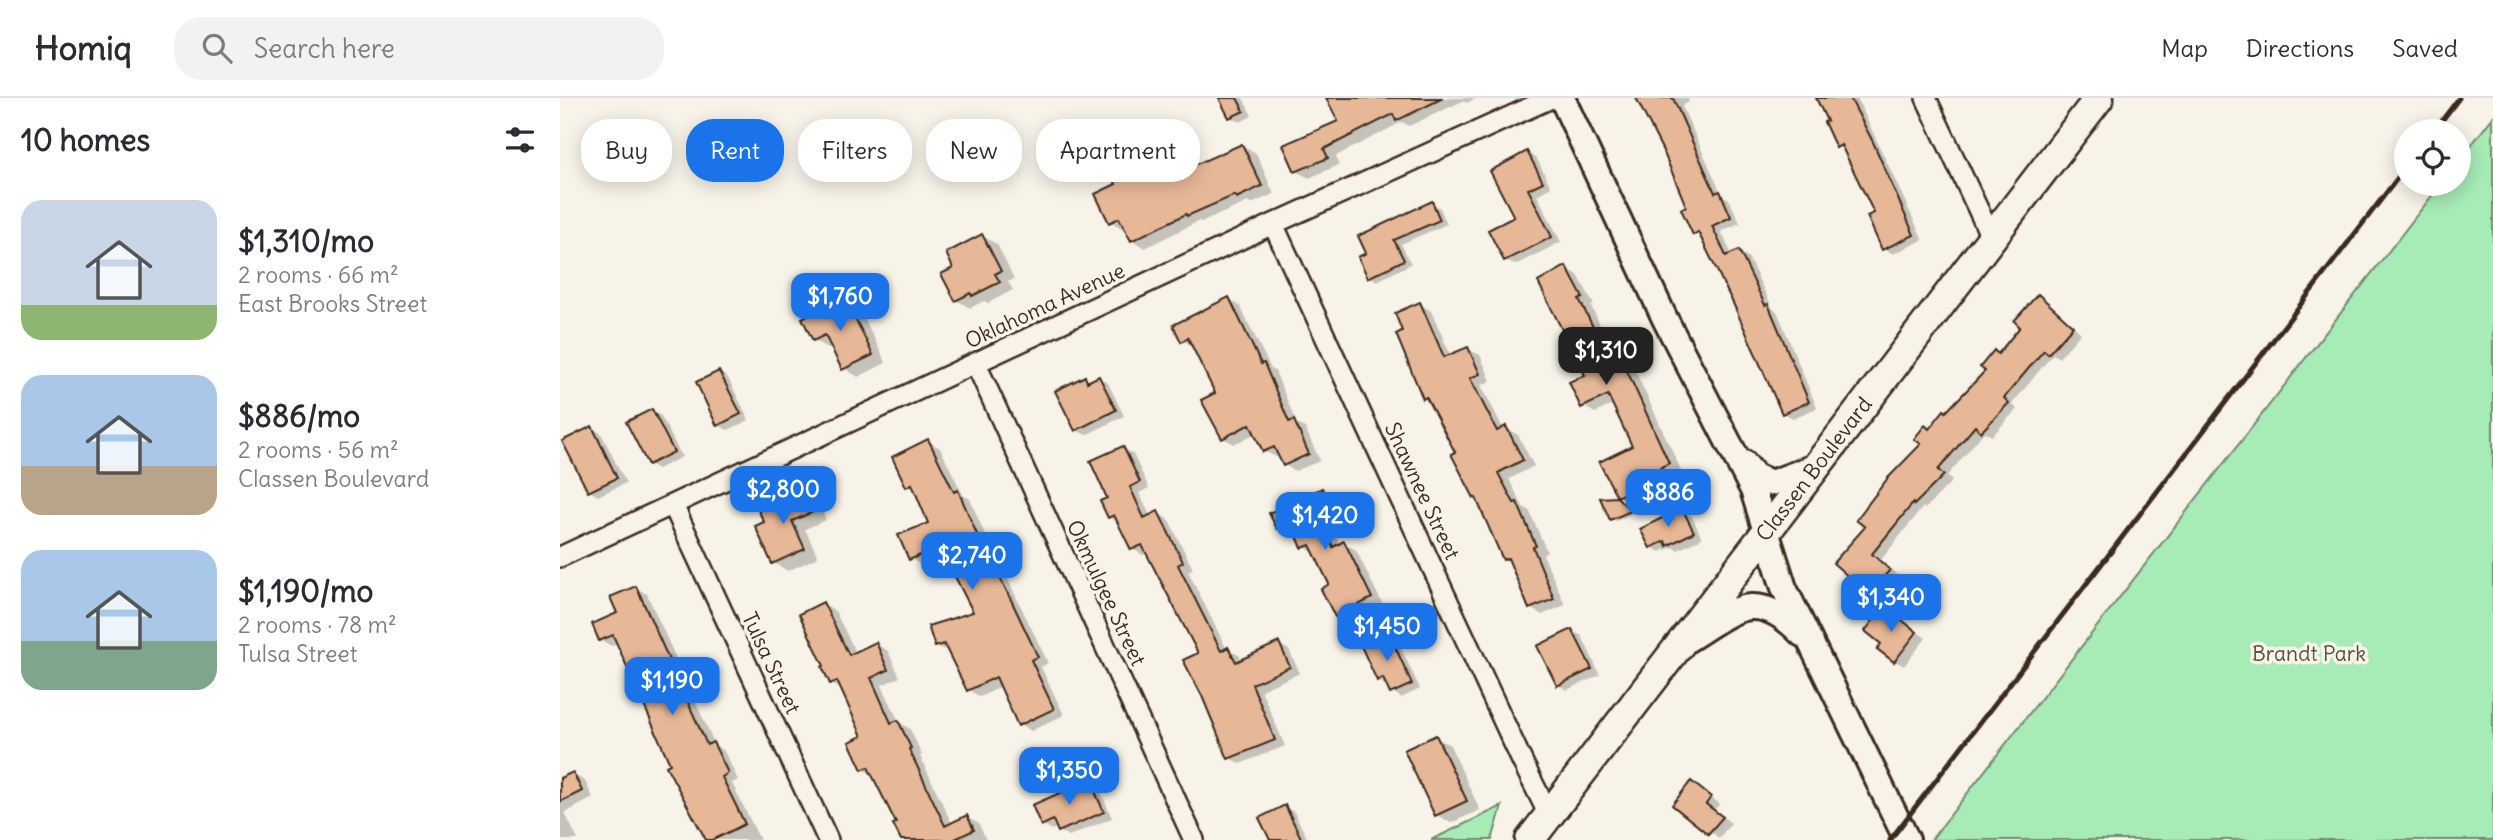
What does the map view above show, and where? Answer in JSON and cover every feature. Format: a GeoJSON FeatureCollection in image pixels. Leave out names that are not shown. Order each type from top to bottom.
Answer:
{"type":"FeatureCollection","features":[{"type":"Feature","properties":{"kind":"main road","name":"Classen Boulevard"},"geometry":{"type":"LineString","coordinates":[[1530,840],[2099,98]]}},
{"type":"Feature","properties":{"kind":"street","name":"Oklahoma Avenue"},"geometry":{"type":"LineString","coordinates":[[560,557],[1273,224],[1551,98]]}},
{"type":"Feature","properties":{"kind":"street"},"geometry":{"type":"LineString","coordinates":[[1562,98],[1665,319],[1753,490],[1784,588],[1907,840]]}},
{"type":"Feature","properties":{"kind":"street"},"geometry":{"type":"LineString","coordinates":[[1926,98],[1992,239]]}},
{"type":"Feature","properties":{"kind":"street","name":"Shawnee Street"},"geometry":{"type":"LineString","coordinates":[[1273,224],[1549,815]]}},
{"type":"Feature","properties":{"kind":"street","name":"Okmulgee Street"},"geometry":{"type":"LineString","coordinates":[[976,364],[1194,840]]}},
{"type":"Feature","properties":{"kind":"street"},"geometry":{"type":"LineString","coordinates":[[1735,454],[1755,476],[1771,482],[1817,466]]}},
{"type":"Feature","properties":{"kind":"street","name":"Tulsa Street"},"geometry":{"type":"LineString","coordinates":[[673,505],[828,840]]}},
{"type":"Feature","properties":{"kind":"street"},"geometry":{"type":"LineString","coordinates":[[1680,644],[1723,617],[1749,607],[1765,608],[1787,619],[1808,640]]}},
{"type":"Feature","properties":{"kind":"green space","name":"Brandt Park"},"geometry":{"type":"Polygon","coordinates":[[[2493,117],[2493,840],[1931,840],[2432,196],[2471,196],[2471,145],[2493,117]]]}},
{"type":"Feature","properties":{"kind":"green space"},"geometry":{"type":"Polygon","coordinates":[[[1502,806],[1492,840],[1431,840],[1502,806]]]}},
{"type":"Feature","properties":{"kind":"building"},"geometry":{"type":"Polygon","coordinates":[[[1219,98],[1237,98],[1244,111],[1229,118],[1219,98]]]}},
{"type":"Feature","properties":{"kind":"building"},"geometry":{"type":"Polygon","coordinates":[[[1326,98],[1443,98],[1396,121],[1393,114],[1324,149],[1328,158],[1295,172],[1283,145],[1338,121],[1326,98]]]}},
{"type":"Feature","properties":{"kind":"building"},"geometry":{"type":"Polygon","coordinates":[[[1636,98],[1673,98],[1715,193],[1720,191],[1731,217],[1712,226],[1726,256],[1739,250],[1765,305],[1768,304],[1809,402],[1782,414],[1698,232],[1693,235],[1681,209],[1686,206],[1664,153],[1636,98]]]}},
{"type":"Feature","properties":{"kind":"building"},"geometry":{"type":"Polygon","coordinates":[[[1816,98],[1850,98],[1873,142],[1914,235],[1882,250],[1867,216],[1874,213],[1841,145],[1836,148],[1816,98]]]}},
{"type":"Feature","properties":{"kind":"building"},"geometry":{"type":"Polygon","coordinates":[[[1242,144],[1262,186],[1236,198],[1235,195],[1187,216],[1186,214],[1131,241],[1119,218],[1109,223],[1095,194],[1116,184],[1115,182],[1200,182],[1200,163],[1242,144]]]}},
{"type":"Feature","properties":{"kind":"building"},"geometry":{"type":"Polygon","coordinates":[[[1527,151],[1543,182],[1528,189],[1552,237],[1504,261],[1488,230],[1514,217],[1490,171],[1527,151]]]}},
{"type":"Feature","properties":{"kind":"building"},"geometry":{"type":"Polygon","coordinates":[[[1432,201],[1440,220],[1394,240],[1404,260],[1368,278],[1358,257],[1366,253],[1358,236],[1432,201]]]}},
{"type":"Feature","properties":{"kind":"building"},"geometry":{"type":"Polygon","coordinates":[[[982,234],[1001,271],[995,274],[1000,282],[955,301],[941,274],[953,268],[946,253],[982,234]]]}},
{"type":"Feature","properties":{"kind":"building"},"geometry":{"type":"Polygon","coordinates":[[[1566,266],[1583,298],[1579,299],[1603,347],[1614,342],[1669,463],[1658,469],[1661,475],[1617,497],[1599,462],[1632,446],[1608,395],[1581,408],[1569,382],[1585,375],[1538,282],[1566,266]]]}},
{"type":"Feature","properties":{"kind":"building"},"geometry":{"type":"Polygon","coordinates":[[[2038,294],[2073,326],[2048,354],[2044,350],[2004,398],[2009,403],[1981,432],[1975,426],[1938,470],[1944,475],[1914,505],[1913,503],[1872,554],[1890,570],[1864,598],[1846,582],[1850,578],[1833,563],[1865,527],[1856,520],[1888,478],[1921,444],[1914,439],[1925,425],[1929,429],[1944,410],[1946,412],[1985,371],[1980,367],[1994,350],[1998,354],[2020,327],[2014,321],[2038,294]]]}},
{"type":"Feature","properties":{"kind":"building"},"geometry":{"type":"Polygon","coordinates":[[[845,297],[873,355],[842,370],[825,335],[813,341],[802,318],[845,297]]]}},
{"type":"Feature","properties":{"kind":"building"},"geometry":{"type":"Polygon","coordinates":[[[1229,297],[1261,364],[1264,363],[1289,422],[1294,420],[1309,454],[1283,466],[1274,447],[1263,452],[1250,424],[1222,439],[1201,400],[1215,393],[1188,338],[1181,342],[1173,325],[1229,297]]]}},
{"type":"Feature","properties":{"kind":"building"},"geometry":{"type":"Polygon","coordinates":[[[1420,302],[1444,357],[1468,347],[1480,374],[1470,378],[1497,431],[1506,426],[1523,460],[1498,473],[1514,503],[1517,502],[1554,599],[1529,609],[1508,558],[1503,560],[1476,498],[1451,454],[1455,452],[1426,397],[1423,399],[1396,334],[1402,331],[1395,313],[1420,302]]]}},
{"type":"Feature","properties":{"kind":"building"},"geometry":{"type":"Polygon","coordinates":[[[719,371],[741,414],[717,426],[696,382],[719,371]]]}},
{"type":"Feature","properties":{"kind":"building"},"geometry":{"type":"Polygon","coordinates":[[[1085,376],[1087,382],[1099,376],[1116,410],[1075,431],[1055,391],[1085,376]]]}},
{"type":"Feature","properties":{"kind":"building"},"geometry":{"type":"Polygon","coordinates":[[[652,409],[674,452],[648,465],[626,422],[652,409]]]}},
{"type":"Feature","properties":{"kind":"building"},"geometry":{"type":"Polygon","coordinates":[[[592,426],[617,478],[588,492],[562,441],[592,426]]]}},
{"type":"Feature","properties":{"kind":"building"},"geometry":{"type":"Polygon","coordinates":[[[928,439],[954,492],[958,490],[987,558],[990,557],[1038,657],[1031,660],[1054,709],[1018,726],[996,677],[967,691],[944,644],[935,647],[928,626],[973,612],[940,547],[909,560],[898,535],[928,523],[912,484],[906,487],[892,457],[928,439]]]}},
{"type":"Feature","properties":{"kind":"building"},"geometry":{"type":"Polygon","coordinates":[[[1123,446],[1140,482],[1130,487],[1144,518],[1158,511],[1183,562],[1178,565],[1221,651],[1228,647],[1236,662],[1279,642],[1290,667],[1252,684],[1275,740],[1228,759],[1202,696],[1183,660],[1198,653],[1142,545],[1131,550],[1114,515],[1108,518],[1100,501],[1107,498],[1090,461],[1123,446]]]}},
{"type":"Feature","properties":{"kind":"building"},"geometry":{"type":"Polygon","coordinates":[[[1322,488],[1331,507],[1318,513],[1333,547],[1344,541],[1372,598],[1335,617],[1321,589],[1329,584],[1310,545],[1302,548],[1291,522],[1277,529],[1269,513],[1322,488]]]}},
{"type":"Feature","properties":{"kind":"building"},"geometry":{"type":"Polygon","coordinates":[[[803,489],[813,512],[792,521],[805,549],[772,564],[755,526],[764,522],[758,510],[803,489]]]}},
{"type":"Feature","properties":{"kind":"building"},"geometry":{"type":"Polygon","coordinates":[[[1617,497],[1631,511],[1610,520],[1600,498],[1617,497]]]}},
{"type":"Feature","properties":{"kind":"building"},"geometry":{"type":"Polygon","coordinates":[[[1682,508],[1694,532],[1667,546],[1665,541],[1650,548],[1640,529],[1682,508]]]}},
{"type":"Feature","properties":{"kind":"building"},"geometry":{"type":"Polygon","coordinates":[[[636,586],[707,745],[713,742],[728,773],[722,777],[745,824],[713,840],[706,840],[666,766],[670,764],[613,635],[599,641],[592,624],[617,613],[610,597],[636,586]]]}},
{"type":"Feature","properties":{"kind":"building"},"geometry":{"type":"Polygon","coordinates":[[[823,602],[849,655],[876,642],[888,670],[871,678],[891,723],[898,720],[945,826],[967,815],[974,830],[953,840],[901,840],[893,824],[896,823],[868,767],[862,770],[849,742],[862,736],[837,681],[830,684],[799,614],[823,602]]]}},
{"type":"Feature","properties":{"kind":"building"},"geometry":{"type":"Polygon","coordinates":[[[1884,606],[1917,632],[1894,662],[1877,649],[1881,644],[1865,631],[1884,606]]]}},
{"type":"Feature","properties":{"kind":"building"},"geometry":{"type":"Polygon","coordinates":[[[1572,629],[1592,669],[1557,686],[1537,646],[1572,629]]]}},
{"type":"Feature","properties":{"kind":"building"},"geometry":{"type":"Polygon","coordinates":[[[1389,633],[1412,684],[1390,694],[1383,678],[1377,681],[1361,646],[1389,633]]]}},
{"type":"Feature","properties":{"kind":"building"},"geometry":{"type":"Polygon","coordinates":[[[1436,735],[1467,801],[1435,816],[1404,750],[1436,735]]]}},
{"type":"Feature","properties":{"kind":"building"},"geometry":{"type":"Polygon","coordinates":[[[573,772],[582,791],[560,802],[560,778],[573,772]]]}},
{"type":"Feature","properties":{"kind":"building"},"geometry":{"type":"Polygon","coordinates":[[[1090,780],[1104,812],[1058,832],[1053,820],[1041,826],[1032,805],[1090,780]]]}},
{"type":"Feature","properties":{"kind":"building"},"geometry":{"type":"Polygon","coordinates":[[[1691,781],[1711,797],[1706,804],[1723,817],[1708,834],[1672,805],[1691,781]]]}},
{"type":"Feature","properties":{"kind":"building"},"geometry":{"type":"Polygon","coordinates":[[[1285,805],[1302,840],[1270,840],[1259,818],[1285,805]]]}},
{"type":"Feature","properties":{"kind":"railway"},"geometry":{"type":"LineString","coordinates":[[2443,119],[2459,98]]}},
{"type":"Feature","properties":{"kind":"railway"},"geometry":{"type":"LineString","coordinates":[[1890,840],[2394,183]]}}]}
